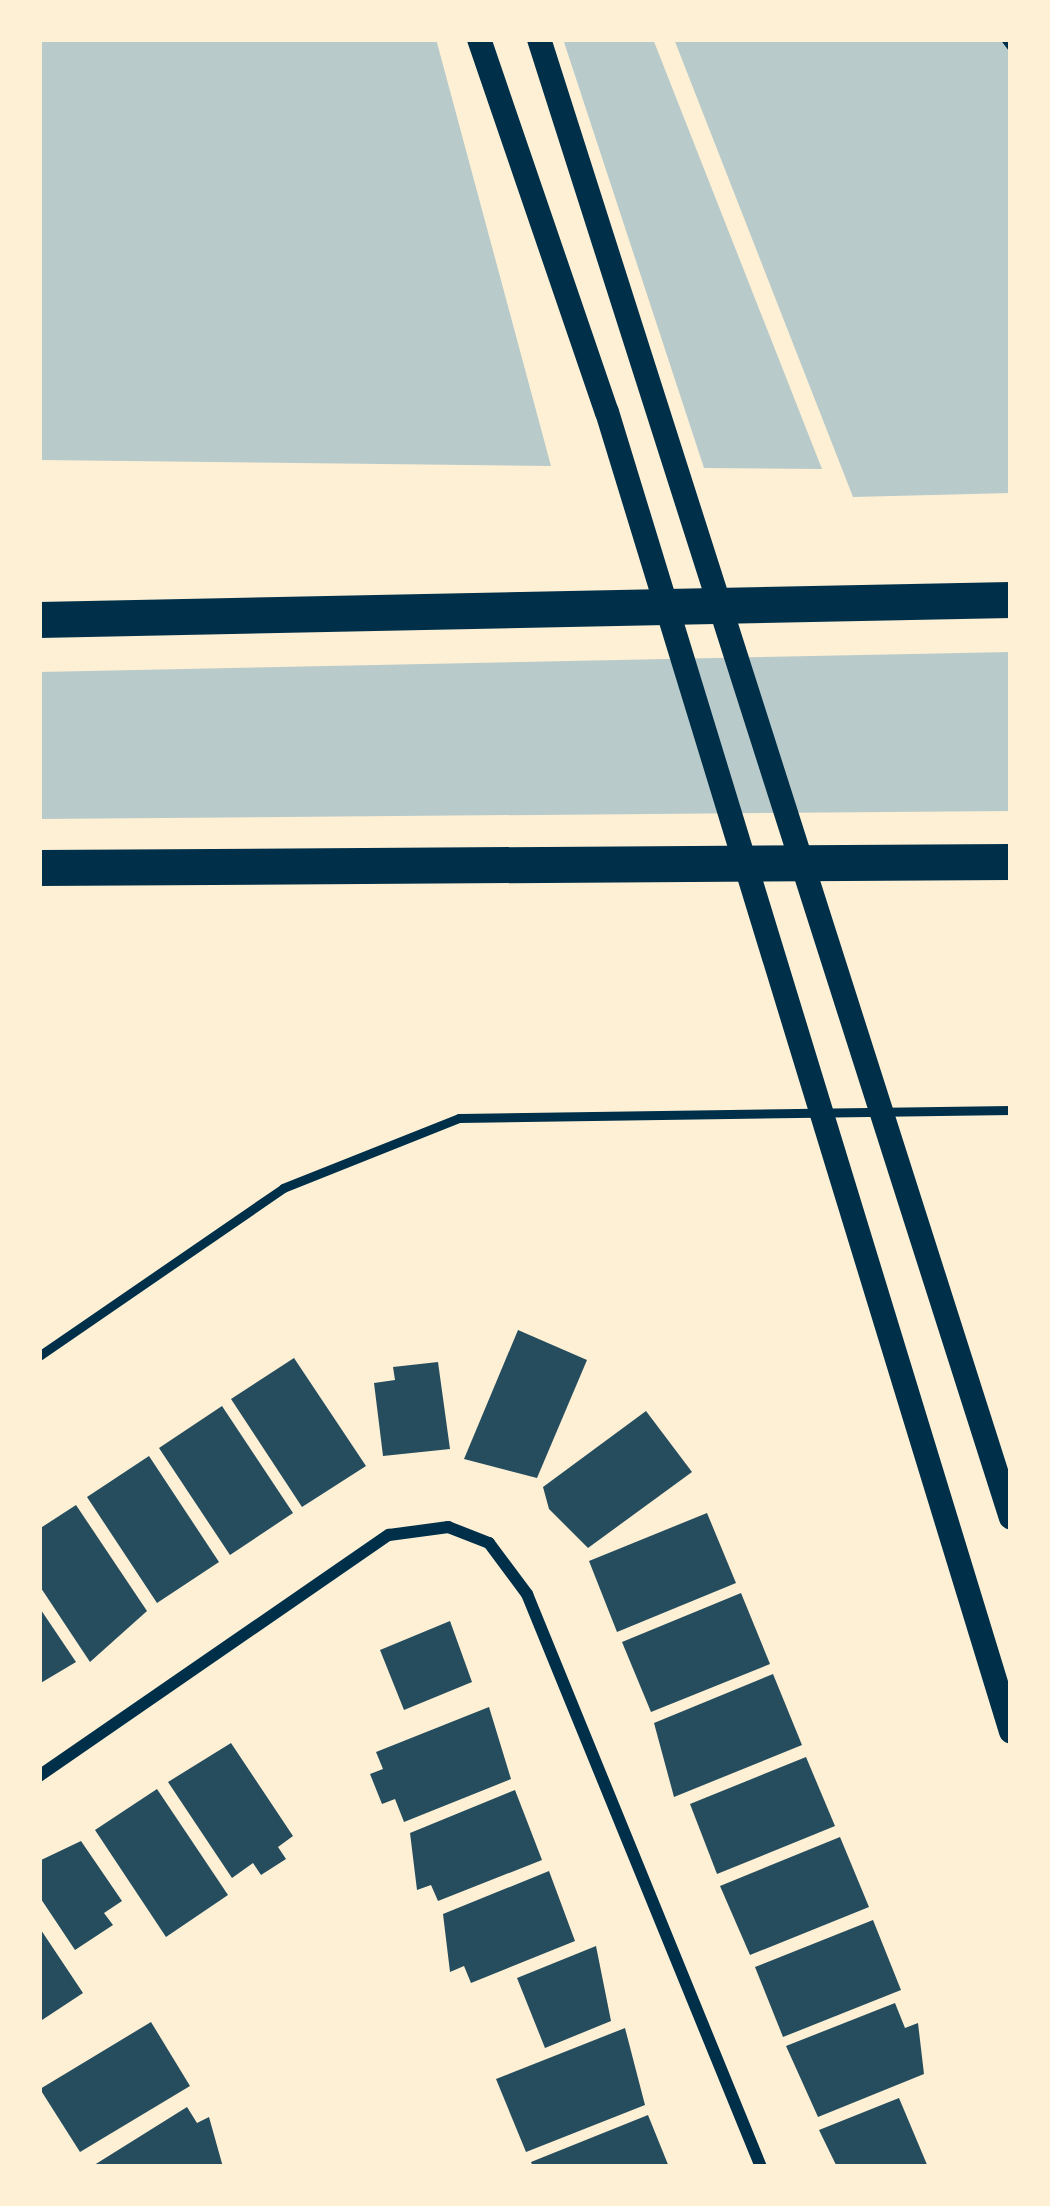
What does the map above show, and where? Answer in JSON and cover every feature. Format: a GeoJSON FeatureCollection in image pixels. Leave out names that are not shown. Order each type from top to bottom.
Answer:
{"type":"FeatureCollection","features":[{"type":"Feature","properties":{"kind":"highway"},"geometry":{"type":"LineString","coordinates":[[39,620],[1011,600]]}},
{"type":"Feature","properties":{"kind":"highway"},"geometry":{"type":"LineString","coordinates":[[39,868],[1011,862]]}},
{"type":"Feature","properties":{"kind":"main road"},"geometry":{"type":"LineString","coordinates":[[478,39],[521,144],[574,309],[1011,1732]]}},
{"type":"Feature","properties":{"kind":"main road"},"geometry":{"type":"LineString","coordinates":[[539,39],[636,324],[1011,1518]]}},
{"type":"Feature","properties":{"kind":"street"},"geometry":{"type":"LineString","coordinates":[[39,1776],[389,1535],[448,1527],[489,1543],[527,1594],[761,2167]]}},
{"type":"Feature","properties":{"kind":"lane"},"geometry":{"type":"LineString","coordinates":[[39,1356],[283,1188],[458,1118],[1011,1110]]}},
{"type":"Feature","properties":{"kind":"path"},"geometry":{"type":"LineString","coordinates":[[1005,39],[1011,47]]}},
{"type":"Feature","properties":{"kind":"shaded area"},"geometry":{"type":"Polygon","coordinates":[[[39,39],[436,39],[551,466],[39,460],[39,39]]]}},
{"type":"Feature","properties":{"kind":"shaded area"},"geometry":{"type":"Polygon","coordinates":[[[563,39],[653,39],[822,469],[704,468],[563,39]]]}},
{"type":"Feature","properties":{"kind":"shaded area"},"geometry":{"type":"Polygon","coordinates":[[[674,39],[1011,39],[1011,493],[853,497],[674,39]]]}},
{"type":"Feature","properties":{"kind":"shaded area"},"geometry":{"type":"Polygon","coordinates":[[[1011,652],[1011,811],[39,819],[39,672],[1011,652]]]}},
{"type":"Feature","properties":{"kind":"building"},"geometry":{"type":"Polygon","coordinates":[[[518,1330],[587,1360],[537,1478],[464,1459],[518,1330]]]}},
{"type":"Feature","properties":{"kind":"building"},"geometry":{"type":"Polygon","coordinates":[[[294,1358],[366,1466],[302,1507],[231,1399],[294,1358]]]}},
{"type":"Feature","properties":{"kind":"building"},"geometry":{"type":"Polygon","coordinates":[[[438,1362],[450,1449],[383,1456],[374,1383],[395,1380],[393,1367],[438,1362]]]}},
{"type":"Feature","properties":{"kind":"building"},"geometry":{"type":"Polygon","coordinates":[[[222,1406],[293,1513],[230,1555],[159,1448],[222,1406]]]}},
{"type":"Feature","properties":{"kind":"building"},"geometry":{"type":"Polygon","coordinates":[[[646,1411],[692,1472],[588,1548],[549,1509],[543,1487],[646,1411]]]}},
{"type":"Feature","properties":{"kind":"building"},"geometry":{"type":"Polygon","coordinates":[[[149,1456],[219,1562],[157,1603],[87,1497],[149,1456]]]}},
{"type":"Feature","properties":{"kind":"building"},"geometry":{"type":"Polygon","coordinates":[[[76,1505],[147,1611],[90,1662],[39,1585],[39,1529],[76,1505]]]}},
{"type":"Feature","properties":{"kind":"building"},"geometry":{"type":"Polygon","coordinates":[[[707,1513],[736,1583],[617,1632],[589,1561],[707,1513]]]}},
{"type":"Feature","properties":{"kind":"building"},"geometry":{"type":"Polygon","coordinates":[[[741,1593],[770,1664],[651,1712],[622,1642],[741,1593]]]}},
{"type":"Feature","properties":{"kind":"building"},"geometry":{"type":"Polygon","coordinates":[[[39,1607],[76,1662],[39,1684],[39,1607]]]}},
{"type":"Feature","properties":{"kind":"building"},"geometry":{"type":"Polygon","coordinates":[[[450,1621],[472,1682],[404,1710],[380,1650],[450,1621]]]}},
{"type":"Feature","properties":{"kind":"building"},"geometry":{"type":"Polygon","coordinates":[[[773,1674],[802,1745],[674,1797],[654,1723],[773,1674]]]}},
{"type":"Feature","properties":{"kind":"building"},"geometry":{"type":"Polygon","coordinates":[[[489,1707],[511,1779],[404,1822],[395,1799],[382,1804],[370,1774],[383,1769],[376,1752],[489,1707]]]}},
{"type":"Feature","properties":{"kind":"building"},"geometry":{"type":"Polygon","coordinates":[[[231,1743],[293,1836],[278,1847],[286,1859],[261,1875],[253,1863],[232,1878],[168,1782],[231,1743]]]}},
{"type":"Feature","properties":{"kind":"building"},"geometry":{"type":"Polygon","coordinates":[[[806,1757],[835,1826],[717,1874],[690,1804],[806,1757]]]}},
{"type":"Feature","properties":{"kind":"building"},"geometry":{"type":"Polygon","coordinates":[[[157,1789],[228,1895],[166,1937],[95,1830],[157,1789]]]}},
{"type":"Feature","properties":{"kind":"building"},"geometry":{"type":"Polygon","coordinates":[[[515,1790],[542,1860],[438,1901],[431,1885],[417,1890],[410,1833],[515,1790]]]}},
{"type":"Feature","properties":{"kind":"building"},"geometry":{"type":"Polygon","coordinates":[[[840,1837],[869,1907],[750,1955],[720,1886],[840,1837]]]}},
{"type":"Feature","properties":{"kind":"building"},"geometry":{"type":"Polygon","coordinates":[[[81,1841],[122,1901],[104,1913],[113,1925],[75,1950],[39,1896],[39,1861],[81,1841]]]}},
{"type":"Feature","properties":{"kind":"building"},"geometry":{"type":"Polygon","coordinates":[[[549,1871],[575,1941],[471,1983],[464,1966],[450,1972],[443,1914],[549,1871]]]}},
{"type":"Feature","properties":{"kind":"building"},"geometry":{"type":"Polygon","coordinates":[[[873,1920],[901,1990],[783,2037],[755,1967],[873,1920]]]}},
{"type":"Feature","properties":{"kind":"building"},"geometry":{"type":"Polygon","coordinates":[[[39,1927],[83,1993],[39,2022],[39,1927]]]}},
{"type":"Feature","properties":{"kind":"building"},"geometry":{"type":"Polygon","coordinates":[[[596,1946],[611,2021],[545,2048],[517,1978],[596,1946]]]}},
{"type":"Feature","properties":{"kind":"building"},"geometry":{"type":"Polygon","coordinates":[[[895,2003],[905,2028],[918,2023],[924,2074],[818,2117],[786,2046],[895,2003]]]}},
{"type":"Feature","properties":{"kind":"building"},"geometry":{"type":"Polygon","coordinates":[[[151,2022],[190,2086],[80,2152],[40,2089],[151,2022]]]}},
{"type":"Feature","properties":{"kind":"building"},"geometry":{"type":"Polygon","coordinates":[[[625,2028],[645,2105],[526,2152],[496,2079],[625,2028]]]}},
{"type":"Feature","properties":{"kind":"building"},"geometry":{"type":"Polygon","coordinates":[[[899,2098],[928,2167],[837,2167],[819,2130],[899,2098]]]}},
{"type":"Feature","properties":{"kind":"building"},"geometry":{"type":"Polygon","coordinates":[[[187,2107],[197,2123],[209,2117],[223,2167],[91,2167],[187,2107]]]}},
{"type":"Feature","properties":{"kind":"building"},"geometry":{"type":"Polygon","coordinates":[[[648,2115],[669,2167],[533,2167],[531,2162],[648,2115]]]}}]}
